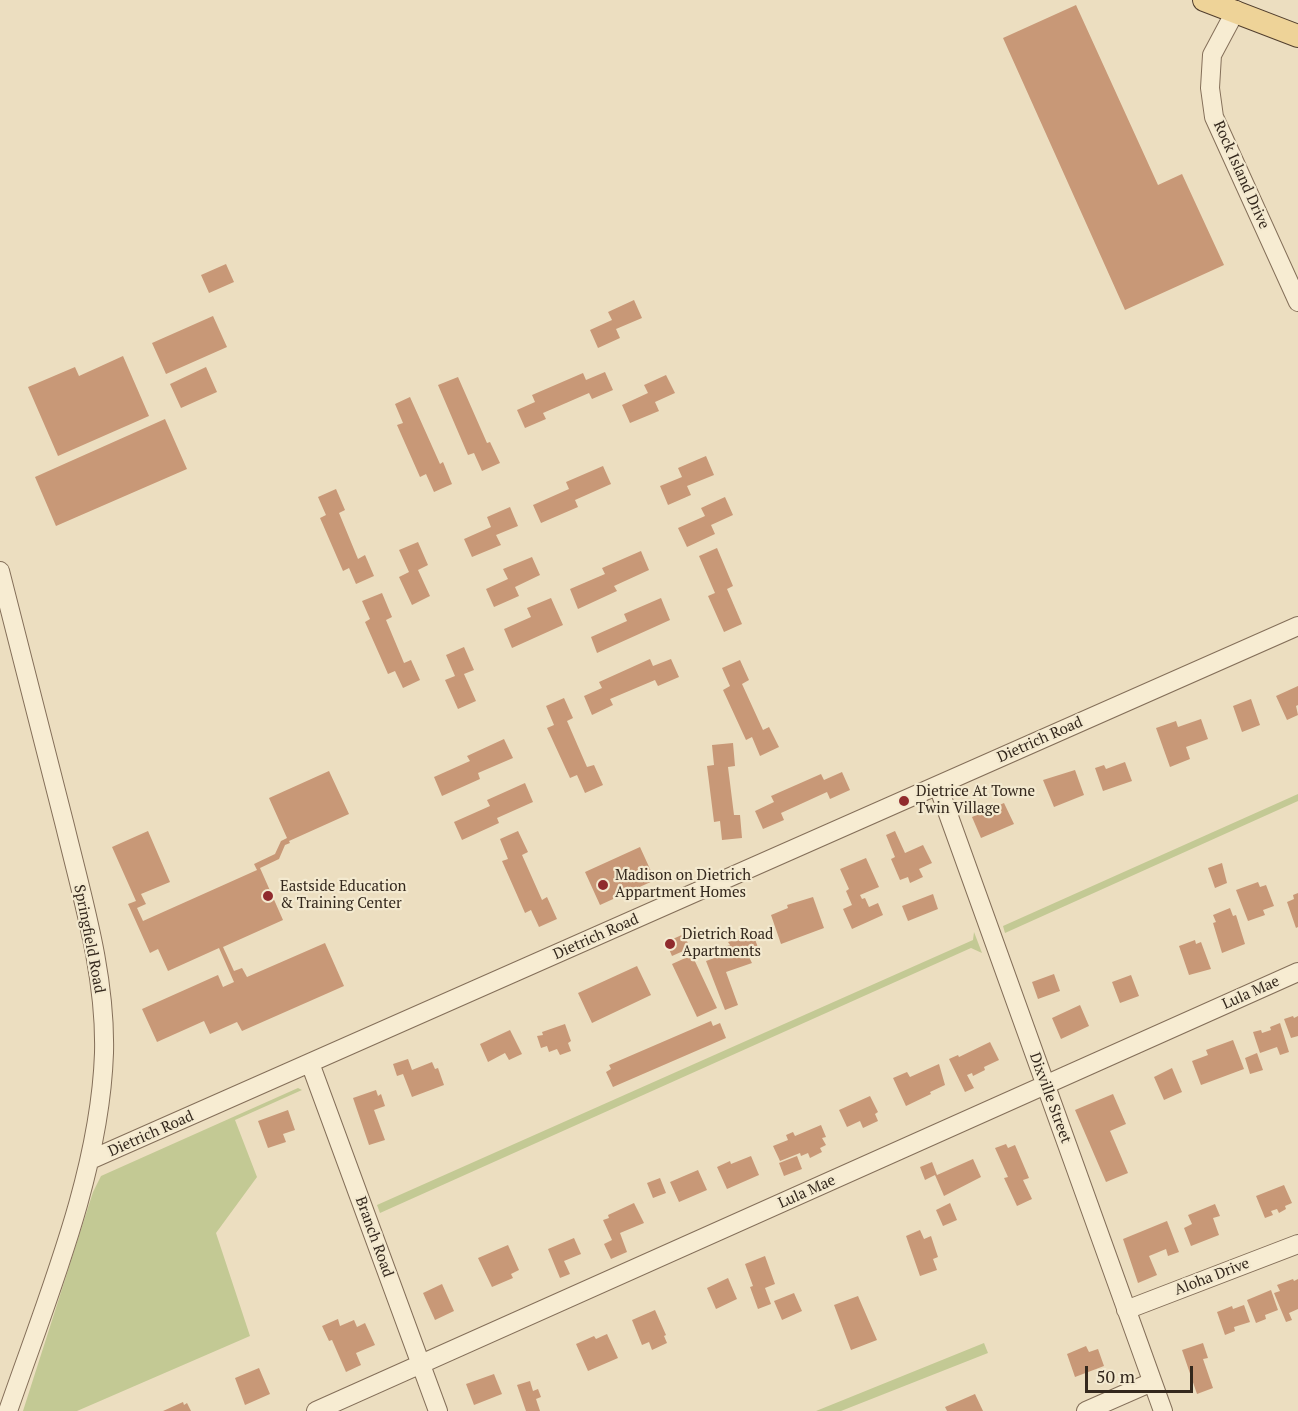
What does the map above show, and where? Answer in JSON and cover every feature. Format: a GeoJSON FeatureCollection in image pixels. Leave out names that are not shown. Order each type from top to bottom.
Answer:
{"type":"FeatureCollection","features":[{"type":"Feature","properties":{"kind":"main road"},"geometry":{"type":"LineString","coordinates":[[1204,0],[1236,10],[1298,36]]}},
{"type":"Feature","properties":{"kind":"street","name":"Rock Island Drive"},"geometry":{"type":"LineString","coordinates":[[1236,10],[1212,55],[1210,88],[1214,117],[1298,302]]}},
{"type":"Feature","properties":{"kind":"street","name":"Springfield Road"},"geometry":{"type":"LineString","coordinates":[[0,571],[83,901],[100,985],[104,1052],[90,1161],[54,1277],[8,1411]]}},
{"type":"Feature","properties":{"kind":"street","name":"Dietrich Road"},"geometry":{"type":"LineString","coordinates":[[90,1161],[1298,626]]}},
{"type":"Feature","properties":{"kind":"street","name":"Dixville Street"},"geometry":{"type":"LineString","coordinates":[[938,786],[1162,1411]]}},
{"type":"Feature","properties":{"kind":"street","name":"Lula Mae"},"geometry":{"type":"LineString","coordinates":[[316,1411],[1298,972]]}},
{"type":"Feature","properties":{"kind":"street","name":"Branch Road"},"geometry":{"type":"LineString","coordinates":[[310,1063],[438,1411]]}},
{"type":"Feature","properties":{"kind":"street","name":"Aloha Drive"},"geometry":{"type":"LineString","coordinates":[[1126,1311],[1298,1244]]}},
{"type":"Feature","properties":{"kind":"street"},"geometry":{"type":"LineString","coordinates":[[1086,1411],[1152,1382]]}},
{"type":"Feature","properties":{"kind":"green space"},"geometry":{"type":"Polygon","coordinates":[[[1298,794],[1298,801],[1005,933],[1003,926],[1298,794]]]}},
{"type":"Feature","properties":{"kind":"green space"},"geometry":{"type":"Polygon","coordinates":[[[974,932],[982,953],[971,948],[380,1213],[377,1205],[973,940],[974,932]]]}},
{"type":"Feature","properties":{"kind":"green space"},"geometry":{"type":"Polygon","coordinates":[[[298,1088],[302,1090],[235,1120],[257,1177],[216,1233],[250,1336],[77,1411],[23,1411],[93,1192],[101,1176],[298,1088]]]}},
{"type":"Feature","properties":{"kind":"green space"},"geometry":{"type":"Polygon","coordinates":[[[984,1343],[988,1353],[841,1411],[816,1411],[984,1343]]]}},
{"type":"Feature","properties":{"kind":"building"},"geometry":{"type":"Polygon","coordinates":[[[1076,5],[1158,185],[1182,174],[1224,265],[1125,310],[1003,38],[1076,5]]]}},
{"type":"Feature","properties":{"kind":"building"},"geometry":{"type":"Polygon","coordinates":[[[226,264],[234,282],[209,293],[201,275],[226,264]]]}},
{"type":"Feature","properties":{"kind":"building"},"geometry":{"type":"Polygon","coordinates":[[[634,300],[642,318],[616,329],[620,338],[598,348],[590,330],[612,320],[608,312],[634,300]]]}},
{"type":"Feature","properties":{"kind":"building"},"geometry":{"type":"Polygon","coordinates":[[[213,316],[227,347],[166,374],[152,343],[213,316]]]}},
{"type":"Feature","properties":{"kind":"building"},"geometry":{"type":"Polygon","coordinates":[[[123,356],[149,416],[58,456],[28,387],[75,367],[79,376],[123,356]]]}},
{"type":"Feature","properties":{"kind":"building"},"geometry":{"type":"Polygon","coordinates":[[[206,367],[217,392],[181,408],[170,384],[206,367]]]}},
{"type":"Feature","properties":{"kind":"building"},"geometry":{"type":"Polygon","coordinates":[[[605,372],[613,390],[592,399],[589,393],[543,413],[546,419],[525,428],[517,410],[535,402],[532,395],[583,373],[586,380],[605,372]]]}},
{"type":"Feature","properties":{"kind":"building"},"geometry":{"type":"Polygon","coordinates":[[[666,375],[675,393],[655,402],[659,411],[630,423],[622,405],[648,393],[644,385],[666,375]]]}},
{"type":"Feature","properties":{"kind":"building"},"geometry":{"type":"Polygon","coordinates":[[[458,377],[487,443],[490,442],[500,463],[482,471],[474,453],[468,455],[438,385],[458,377]]]}},
{"type":"Feature","properties":{"kind":"building"},"geometry":{"type":"Polygon","coordinates":[[[410,397],[440,464],[443,462],[452,484],[434,492],[426,474],[420,477],[397,425],[403,423],[395,404],[410,397]]]}},
{"type":"Feature","properties":{"kind":"building"},"geometry":{"type":"Polygon","coordinates":[[[165,419],[187,469],[56,526],[35,477],[165,419]]]}},
{"type":"Feature","properties":{"kind":"building"},"geometry":{"type":"Polygon","coordinates":[[[706,456],[714,475],[687,486],[691,495],[668,505],[660,486],[682,477],[678,468],[706,456]]]}},
{"type":"Feature","properties":{"kind":"building"},"geometry":{"type":"Polygon","coordinates":[[[603,466],[611,484],[575,500],[578,507],[541,523],[533,505],[569,489],[566,482],[603,466]]]}},
{"type":"Feature","properties":{"kind":"building"},"geometry":{"type":"Polygon","coordinates":[[[336,489],[345,510],[339,513],[358,559],[365,555],[374,576],[356,584],[349,568],[343,571],[320,518],[326,515],[318,497],[336,489]]]}},
{"type":"Feature","properties":{"kind":"building"},"geometry":{"type":"Polygon","coordinates":[[[725,497],[733,515],[711,525],[715,534],[687,547],[678,528],[705,516],[701,508],[725,497]]]}},
{"type":"Feature","properties":{"kind":"building"},"geometry":{"type":"Polygon","coordinates":[[[510,507],[518,526],[496,535],[501,545],[472,557],[464,539],[491,527],[487,517],[510,507]]]}},
{"type":"Feature","properties":{"kind":"building"},"geometry":{"type":"Polygon","coordinates":[[[418,542],[428,565],[418,570],[430,596],[412,605],[399,577],[409,572],[399,550],[418,542]]]}},
{"type":"Feature","properties":{"kind":"building"},"geometry":{"type":"Polygon","coordinates":[[[717,548],[733,586],[727,589],[742,624],[724,632],[708,596],[715,593],[699,556],[717,548]]]}},
{"type":"Feature","properties":{"kind":"building"},"geometry":{"type":"Polygon","coordinates":[[[641,551],[649,570],[614,586],[617,591],[578,609],[570,589],[605,574],[602,568],[641,551]]]}},
{"type":"Feature","properties":{"kind":"building"},"geometry":{"type":"Polygon","coordinates":[[[532,557],[540,575],[515,587],[519,596],[494,607],[486,589],[508,579],[503,569],[532,557]]]}},
{"type":"Feature","properties":{"kind":"building"},"geometry":{"type":"Polygon","coordinates":[[[382,593],[392,617],[386,620],[404,663],[411,660],[420,680],[403,688],[395,671],[388,674],[365,622],[370,619],[362,601],[382,593]]]}},
{"type":"Feature","properties":{"kind":"building"},"geometry":{"type":"Polygon","coordinates":[[[551,598],[563,625],[512,648],[504,629],[531,617],[527,608],[551,598]]]}},
{"type":"Feature","properties":{"kind":"building"},"geometry":{"type":"Polygon","coordinates":[[[661,598],[670,620],[597,653],[591,637],[627,621],[624,614],[661,598]]]}},
{"type":"Feature","properties":{"kind":"building"},"geometry":{"type":"Polygon","coordinates":[[[464,647],[474,670],[464,674],[476,701],[458,709],[445,680],[455,676],[446,655],[464,647]]]}},
{"type":"Feature","properties":{"kind":"building"},"geometry":{"type":"Polygon","coordinates":[[[650,659],[653,666],[671,659],[679,677],[658,686],[655,680],[610,699],[613,705],[592,715],[584,696],[602,688],[599,682],[650,659]]]}},
{"type":"Feature","properties":{"kind":"building"},"geometry":{"type":"Polygon","coordinates":[[[740,660],[749,680],[742,684],[763,730],[769,727],[779,747],[760,756],[752,737],[746,740],[723,690],[730,686],[722,668],[740,660]]]}},
{"type":"Feature","properties":{"kind":"building"},"geometry":{"type":"Polygon","coordinates":[[[1298,686],[1298,705],[1296,706],[1298,715],[1287,720],[1276,696],[1298,686]]]}},
{"type":"Feature","properties":{"kind":"building"},"geometry":{"type":"Polygon","coordinates":[[[564,698],[573,718],[567,721],[587,767],[594,765],[603,785],[585,793],[577,775],[570,778],[547,728],[554,725],[546,706],[564,698]]]}},
{"type":"Feature","properties":{"kind":"building"},"geometry":{"type":"Polygon","coordinates":[[[1251,699],[1260,725],[1242,732],[1233,706],[1251,699]]]}},
{"type":"Feature","properties":{"kind":"building"},"geometry":{"type":"Polygon","coordinates":[[[1201,719],[1208,739],[1186,747],[1190,759],[1170,767],[1156,728],[1176,721],[1178,727],[1201,719]]]}},
{"type":"Feature","properties":{"kind":"building"},"geometry":{"type":"Polygon","coordinates":[[[504,739],[513,758],[478,773],[480,779],[442,796],[434,777],[470,761],[467,756],[504,739]]]}},
{"type":"Feature","properties":{"kind":"building"},"geometry":{"type":"Polygon","coordinates":[[[733,743],[735,766],[728,767],[734,815],[740,815],[742,838],[722,840],[720,821],[714,822],[707,766],[714,765],[712,745],[733,743]]]}},
{"type":"Feature","properties":{"kind":"building"},"geometry":{"type":"Polygon","coordinates":[[[1125,762],[1132,781],[1103,791],[1095,768],[1104,765],[1106,769],[1125,762]]]}},
{"type":"Feature","properties":{"kind":"building"},"geometry":{"type":"Polygon","coordinates":[[[1075,770],[1084,795],[1054,807],[1043,780],[1075,770]]]}},
{"type":"Feature","properties":{"kind":"building"},"geometry":{"type":"Polygon","coordinates":[[[329,771],[349,814],[289,841],[290,843],[285,845],[279,859],[260,868],[283,920],[223,947],[234,971],[242,968],[247,977],[325,943],[344,986],[242,1031],[237,1022],[210,1034],[204,1021],[157,1042],[142,1009],[218,975],[223,987],[234,982],[219,948],[168,971],[158,949],[150,953],[128,904],[136,901],[112,847],[148,831],[170,882],[141,894],[146,904],[137,908],[143,921],[257,870],[254,864],[275,854],[281,841],[287,838],[269,798],[329,771]]]}},
{"type":"Feature","properties":{"kind":"building"},"geometry":{"type":"Polygon","coordinates":[[[842,772],[850,790],[830,799],[827,792],[781,813],[784,820],[763,829],[755,811],[774,802],[771,796],[821,774],[824,780],[842,772]]]}},
{"type":"Feature","properties":{"kind":"building"},"geometry":{"type":"Polygon","coordinates":[[[525,783],[533,802],[497,818],[499,823],[462,840],[454,822],[490,806],[487,800],[525,783]]]}},
{"type":"Feature","properties":{"kind":"building"},"geometry":{"type":"Polygon","coordinates":[[[1004,803],[1014,824],[981,838],[972,817],[1004,803]]]}},
{"type":"Feature","properties":{"kind":"building"},"geometry":{"type":"Polygon","coordinates":[[[518,831],[528,852],[522,855],[542,900],[547,897],[557,919],[539,927],[531,910],[525,913],[502,861],[508,859],[500,839],[518,831]]]}},
{"type":"Feature","properties":{"kind":"building"},"geometry":{"type":"Polygon","coordinates":[[[895,831],[905,853],[923,845],[932,863],[919,869],[923,877],[910,883],[908,877],[900,880],[891,859],[895,857],[886,835],[895,831]]]}},
{"type":"Feature","properties":{"kind":"building"},"geometry":{"type":"Polygon","coordinates":[[[640,847],[655,880],[600,905],[585,872],[640,847]]]}},
{"type":"Feature","properties":{"kind":"building"},"geometry":{"type":"Polygon","coordinates":[[[866,858],[879,887],[860,895],[862,899],[865,898],[869,907],[878,903],[883,915],[852,929],[843,909],[852,905],[846,891],[849,889],[840,869],[866,858]]]}},
{"type":"Feature","properties":{"kind":"building"},"geometry":{"type":"Polygon","coordinates":[[[1222,863],[1227,883],[1215,888],[1208,868],[1222,863]]]}},
{"type":"Feature","properties":{"kind":"building"},"geometry":{"type":"Polygon","coordinates":[[[1258,882],[1260,887],[1266,885],[1274,906],[1263,910],[1265,915],[1248,921],[1236,890],[1258,882]]]}},
{"type":"Feature","properties":{"kind":"building"},"geometry":{"type":"Polygon","coordinates":[[[1298,893],[1298,927],[1296,928],[1287,902],[1294,899],[1293,895],[1298,893]]]}},
{"type":"Feature","properties":{"kind":"building"},"geometry":{"type":"Polygon","coordinates":[[[933,894],[938,909],[908,921],[902,906],[933,894]]]}},
{"type":"Feature","properties":{"kind":"building"},"geometry":{"type":"Polygon","coordinates":[[[813,897],[824,928],[781,944],[771,915],[788,908],[787,905],[813,897]]]}},
{"type":"Feature","properties":{"kind":"building"},"geometry":{"type":"Polygon","coordinates":[[[1230,908],[1233,916],[1236,915],[1245,944],[1222,953],[1213,923],[1216,922],[1213,915],[1230,908]]]}},
{"type":"Feature","properties":{"kind":"building"},"geometry":{"type":"Polygon","coordinates":[[[752,931],[760,953],[749,957],[752,963],[726,972],[738,1005],[725,1010],[706,961],[720,956],[718,949],[730,945],[728,942],[752,931]]]}},
{"type":"Feature","properties":{"kind":"building"},"geometry":{"type":"Polygon","coordinates":[[[684,934],[690,948],[672,956],[666,942],[684,934]]]}},
{"type":"Feature","properties":{"kind":"building"},"geometry":{"type":"Polygon","coordinates":[[[1195,940],[1196,944],[1201,942],[1211,969],[1189,975],[1179,946],[1195,940]]]}},
{"type":"Feature","properties":{"kind":"building"},"geometry":{"type":"Polygon","coordinates":[[[692,955],[717,1008],[697,1017],[672,964],[692,955]]]}},
{"type":"Feature","properties":{"kind":"building"},"geometry":{"type":"Polygon","coordinates":[[[637,966],[651,995],[592,1023],[578,993],[637,966]]]}},
{"type":"Feature","properties":{"kind":"building"},"geometry":{"type":"Polygon","coordinates":[[[1054,974],[1060,991],[1038,999],[1032,982],[1054,974]]]}},
{"type":"Feature","properties":{"kind":"building"},"geometry":{"type":"Polygon","coordinates":[[[1131,975],[1139,996],[1120,1003],[1112,982],[1131,975]]]}},
{"type":"Feature","properties":{"kind":"building"},"geometry":{"type":"Polygon","coordinates":[[[1080,1005],[1089,1026],[1061,1039],[1052,1018],[1080,1005]]]}},
{"type":"Feature","properties":{"kind":"building"},"geometry":{"type":"Polygon","coordinates":[[[1293,1016],[1294,1018],[1298,1016],[1298,1036],[1291,1038],[1284,1019],[1293,1016]]]}},
{"type":"Feature","properties":{"kind":"building"},"geometry":{"type":"Polygon","coordinates":[[[711,1021],[713,1026],[720,1023],[726,1038],[613,1087],[606,1072],[611,1069],[609,1065],[711,1021]]]}},
{"type":"Feature","properties":{"kind":"building"},"geometry":{"type":"Polygon","coordinates":[[[1280,1023],[1289,1052],[1280,1055],[1277,1047],[1260,1053],[1253,1032],[1261,1030],[1262,1033],[1271,1030],[1270,1027],[1280,1023]]]}},
{"type":"Feature","properties":{"kind":"building"},"geometry":{"type":"Polygon","coordinates":[[[565,1024],[571,1041],[568,1043],[571,1051],[560,1055],[557,1049],[549,1052],[547,1046],[541,1048],[537,1036],[565,1024]]]}},
{"type":"Feature","properties":{"kind":"building"},"geometry":{"type":"Polygon","coordinates":[[[510,1030],[522,1054],[509,1060],[505,1053],[488,1062],[480,1044],[510,1030]]]}},
{"type":"Feature","properties":{"kind":"building"},"geometry":{"type":"Polygon","coordinates":[[[1233,1040],[1244,1069],[1201,1085],[1192,1061],[1208,1055],[1206,1050],[1233,1040]]]}},
{"type":"Feature","properties":{"kind":"building"},"geometry":{"type":"Polygon","coordinates":[[[990,1042],[999,1060],[984,1067],[985,1070],[973,1076],[972,1073],[967,1075],[974,1088],[965,1092],[949,1059],[958,1055],[959,1057],[990,1042]]]}},
{"type":"Feature","properties":{"kind":"building"},"geometry":{"type":"Polygon","coordinates":[[[1257,1053],[1263,1070],[1250,1074],[1245,1058],[1257,1053]]]}},
{"type":"Feature","properties":{"kind":"building"},"geometry":{"type":"Polygon","coordinates":[[[408,1059],[412,1070],[432,1062],[435,1069],[438,1068],[444,1085],[412,1097],[403,1074],[397,1076],[393,1064],[408,1059]]]}},
{"type":"Feature","properties":{"kind":"building"},"geometry":{"type":"Polygon","coordinates":[[[939,1064],[945,1085],[906,1106],[893,1078],[907,1072],[910,1077],[939,1064]]]}},
{"type":"Feature","properties":{"kind":"building"},"geometry":{"type":"Polygon","coordinates":[[[1172,1068],[1182,1092],[1164,1100],[1154,1077],[1172,1068]]]}},
{"type":"Feature","properties":{"kind":"building"},"geometry":{"type":"Polygon","coordinates":[[[376,1090],[378,1096],[381,1094],[385,1106],[374,1110],[385,1140],[369,1145],[353,1098],[376,1090]]]}},
{"type":"Feature","properties":{"kind":"building"},"geometry":{"type":"Polygon","coordinates":[[[1113,1094],[1126,1124],[1110,1131],[1128,1173],[1106,1182],[1075,1110],[1113,1094]]]}},
{"type":"Feature","properties":{"kind":"building"},"geometry":{"type":"Polygon","coordinates":[[[870,1096],[878,1112],[875,1114],[878,1121],[863,1128],[860,1121],[847,1127],[839,1110],[870,1096]]]}},
{"type":"Feature","properties":{"kind":"building"},"geometry":{"type":"Polygon","coordinates":[[[288,1110],[295,1130],[283,1134],[286,1142],[268,1148],[258,1121],[288,1110]]]}},
{"type":"Feature","properties":{"kind":"building"},"geometry":{"type":"Polygon","coordinates":[[[821,1125],[826,1137],[822,1138],[826,1145],[820,1148],[822,1152],[810,1158],[808,1153],[801,1156],[800,1153],[780,1161],[773,1146],[788,1140],[786,1135],[793,1132],[795,1136],[821,1125]]]}},
{"type":"Feature","properties":{"kind":"building"},"geometry":{"type":"Polygon","coordinates":[[[1006,1144],[1008,1148],[1015,1145],[1029,1178],[1023,1180],[1032,1199],[1017,1206],[1004,1178],[1008,1177],[995,1148],[1006,1144]]]}},
{"type":"Feature","properties":{"kind":"building"},"geometry":{"type":"Polygon","coordinates":[[[751,1156],[759,1175],[727,1189],[717,1167],[751,1156]]]}},
{"type":"Feature","properties":{"kind":"building"},"geometry":{"type":"Polygon","coordinates":[[[797,1156],[802,1169],[784,1176],[779,1163],[797,1156]]]}},
{"type":"Feature","properties":{"kind":"building"},"geometry":{"type":"Polygon","coordinates":[[[973,1159],[981,1177],[944,1196],[935,1175],[925,1180],[920,1167],[932,1162],[937,1175],[973,1159]]]}},
{"type":"Feature","properties":{"kind":"building"},"geometry":{"type":"Polygon","coordinates":[[[698,1170],[707,1190],[679,1202],[670,1182],[698,1170]]]}},
{"type":"Feature","properties":{"kind":"building"},"geometry":{"type":"Polygon","coordinates":[[[660,1178],[666,1193],[653,1198],[647,1183],[660,1178]]]}},
{"type":"Feature","properties":{"kind":"building"},"geometry":{"type":"Polygon","coordinates":[[[1284,1185],[1292,1203],[1285,1206],[1286,1209],[1279,1213],[1277,1209],[1271,1211],[1273,1215],[1265,1218],[1256,1196],[1284,1185]]]}},
{"type":"Feature","properties":{"kind":"building"},"geometry":{"type":"Polygon","coordinates":[[[634,1203],[644,1223],[620,1233],[627,1252],[611,1259],[604,1244],[612,1240],[603,1220],[609,1218],[608,1215],[634,1203]]]}},
{"type":"Feature","properties":{"kind":"building"},"geometry":{"type":"Polygon","coordinates":[[[950,1203],[957,1220],[943,1226],[936,1210],[950,1203]]]}},
{"type":"Feature","properties":{"kind":"building"},"geometry":{"type":"Polygon","coordinates":[[[1215,1204],[1220,1216],[1213,1218],[1219,1235],[1191,1246],[1184,1228],[1192,1224],[1188,1215],[1215,1204]]]}},
{"type":"Feature","properties":{"kind":"building"},"geometry":{"type":"Polygon","coordinates":[[[1167,1221],[1179,1252],[1168,1256],[1166,1249],[1149,1256],[1157,1275],[1138,1283],[1123,1239],[1167,1221]]]}},
{"type":"Feature","properties":{"kind":"building"},"geometry":{"type":"Polygon","coordinates":[[[920,1230],[924,1239],[931,1236],[938,1257],[933,1259],[937,1270],[920,1276],[906,1236],[920,1230]]]}},
{"type":"Feature","properties":{"kind":"building"},"geometry":{"type":"Polygon","coordinates":[[[574,1238],[581,1254],[564,1261],[570,1274],[560,1278],[548,1249],[574,1238]]]}},
{"type":"Feature","properties":{"kind":"building"},"geometry":{"type":"Polygon","coordinates":[[[508,1245],[519,1270],[511,1274],[513,1278],[492,1287],[478,1258],[508,1245]]]}},
{"type":"Feature","properties":{"kind":"building"},"geometry":{"type":"Polygon","coordinates":[[[765,1256],[775,1284],[765,1288],[771,1304],[758,1309],[745,1264],[765,1256]]]}},
{"type":"Feature","properties":{"kind":"building"},"geometry":{"type":"Polygon","coordinates":[[[728,1278],[737,1299],[716,1309],[707,1288],[728,1278]]]}},
{"type":"Feature","properties":{"kind":"building"},"geometry":{"type":"Polygon","coordinates":[[[1293,1279],[1294,1281],[1298,1279],[1298,1309],[1289,1313],[1292,1320],[1286,1322],[1274,1293],[1280,1291],[1277,1285],[1293,1279]]]}},
{"type":"Feature","properties":{"kind":"building"},"geometry":{"type":"Polygon","coordinates":[[[442,1284],[454,1311],[435,1320],[423,1293],[442,1284]]]}},
{"type":"Feature","properties":{"kind":"building"},"geometry":{"type":"Polygon","coordinates":[[[1271,1290],[1278,1310],[1265,1315],[1266,1319],[1256,1323],[1247,1300],[1271,1290]]]}},
{"type":"Feature","properties":{"kind":"building"},"geometry":{"type":"Polygon","coordinates":[[[794,1293],[802,1311],[782,1320],[774,1301],[794,1293]]]}},
{"type":"Feature","properties":{"kind":"building"},"geometry":{"type":"Polygon","coordinates":[[[858,1296],[877,1340],[851,1350],[834,1305],[858,1296]]]}},
{"type":"Feature","properties":{"kind":"building"},"geometry":{"type":"Polygon","coordinates":[[[1244,1305],[1250,1322],[1234,1327],[1235,1331],[1225,1335],[1217,1312],[1232,1306],[1233,1309],[1244,1305]]]}},
{"type":"Feature","properties":{"kind":"building"},"geometry":{"type":"Polygon","coordinates":[[[655,1310],[667,1343],[652,1350],[649,1342],[642,1345],[632,1320],[655,1310]]]}},
{"type":"Feature","properties":{"kind":"building"},"geometry":{"type":"Polygon","coordinates":[[[338,1319],[340,1326],[354,1320],[357,1327],[365,1323],[375,1345],[356,1353],[361,1365],[346,1372],[332,1340],[329,1341],[322,1326],[338,1319]]]}},
{"type":"Feature","properties":{"kind":"building"},"geometry":{"type":"Polygon","coordinates":[[[607,1334],[618,1358],[588,1371],[576,1344],[594,1336],[596,1339],[607,1334]]]}},
{"type":"Feature","properties":{"kind":"building"},"geometry":{"type":"Polygon","coordinates":[[[1203,1343],[1208,1358],[1203,1359],[1213,1388],[1197,1394],[1182,1350],[1203,1343]]]}},
{"type":"Feature","properties":{"kind":"building"},"geometry":{"type":"Polygon","coordinates":[[[1086,1346],[1089,1352],[1098,1349],[1104,1366],[1075,1377],[1067,1354],[1086,1346]]]}},
{"type":"Feature","properties":{"kind":"building"},"geometry":{"type":"Polygon","coordinates":[[[259,1368],[270,1394],[245,1405],[235,1378],[259,1368]]]}},
{"type":"Feature","properties":{"kind":"building"},"geometry":{"type":"Polygon","coordinates":[[[494,1374],[502,1394],[474,1405],[466,1384],[494,1374]]]}},
{"type":"Feature","properties":{"kind":"building"},"geometry":{"type":"Polygon","coordinates":[[[530,1381],[533,1391],[538,1389],[541,1397],[536,1399],[540,1411],[526,1411],[517,1385],[530,1381]]]}},
{"type":"Feature","properties":{"kind":"building"},"geometry":{"type":"Polygon","coordinates":[[[975,1394],[983,1411],[947,1411],[945,1407],[975,1394]]]}},
{"type":"Feature","properties":{"kind":"building"},"geometry":{"type":"Polygon","coordinates":[[[183,1402],[184,1405],[187,1403],[191,1411],[163,1411],[183,1402]]]}},
{"type":"Feature","properties":{"kind":"place","name":"Dietrice At Towne Twin Village"},"geometry":{"type":"Point","coordinates":[904,801]}},
{"type":"Feature","properties":{"kind":"place","name":"Madison on Dietrich Appartment Homes"},"geometry":{"type":"Point","coordinates":[603,885]}},
{"type":"Feature","properties":{"kind":"place","name":"Eastside Education & Training Center"},"geometry":{"type":"Point","coordinates":[268,896]}},
{"type":"Feature","properties":{"kind":"place","name":"Dietrich Road Apartments"},"geometry":{"type":"Point","coordinates":[670,944]}}]}
